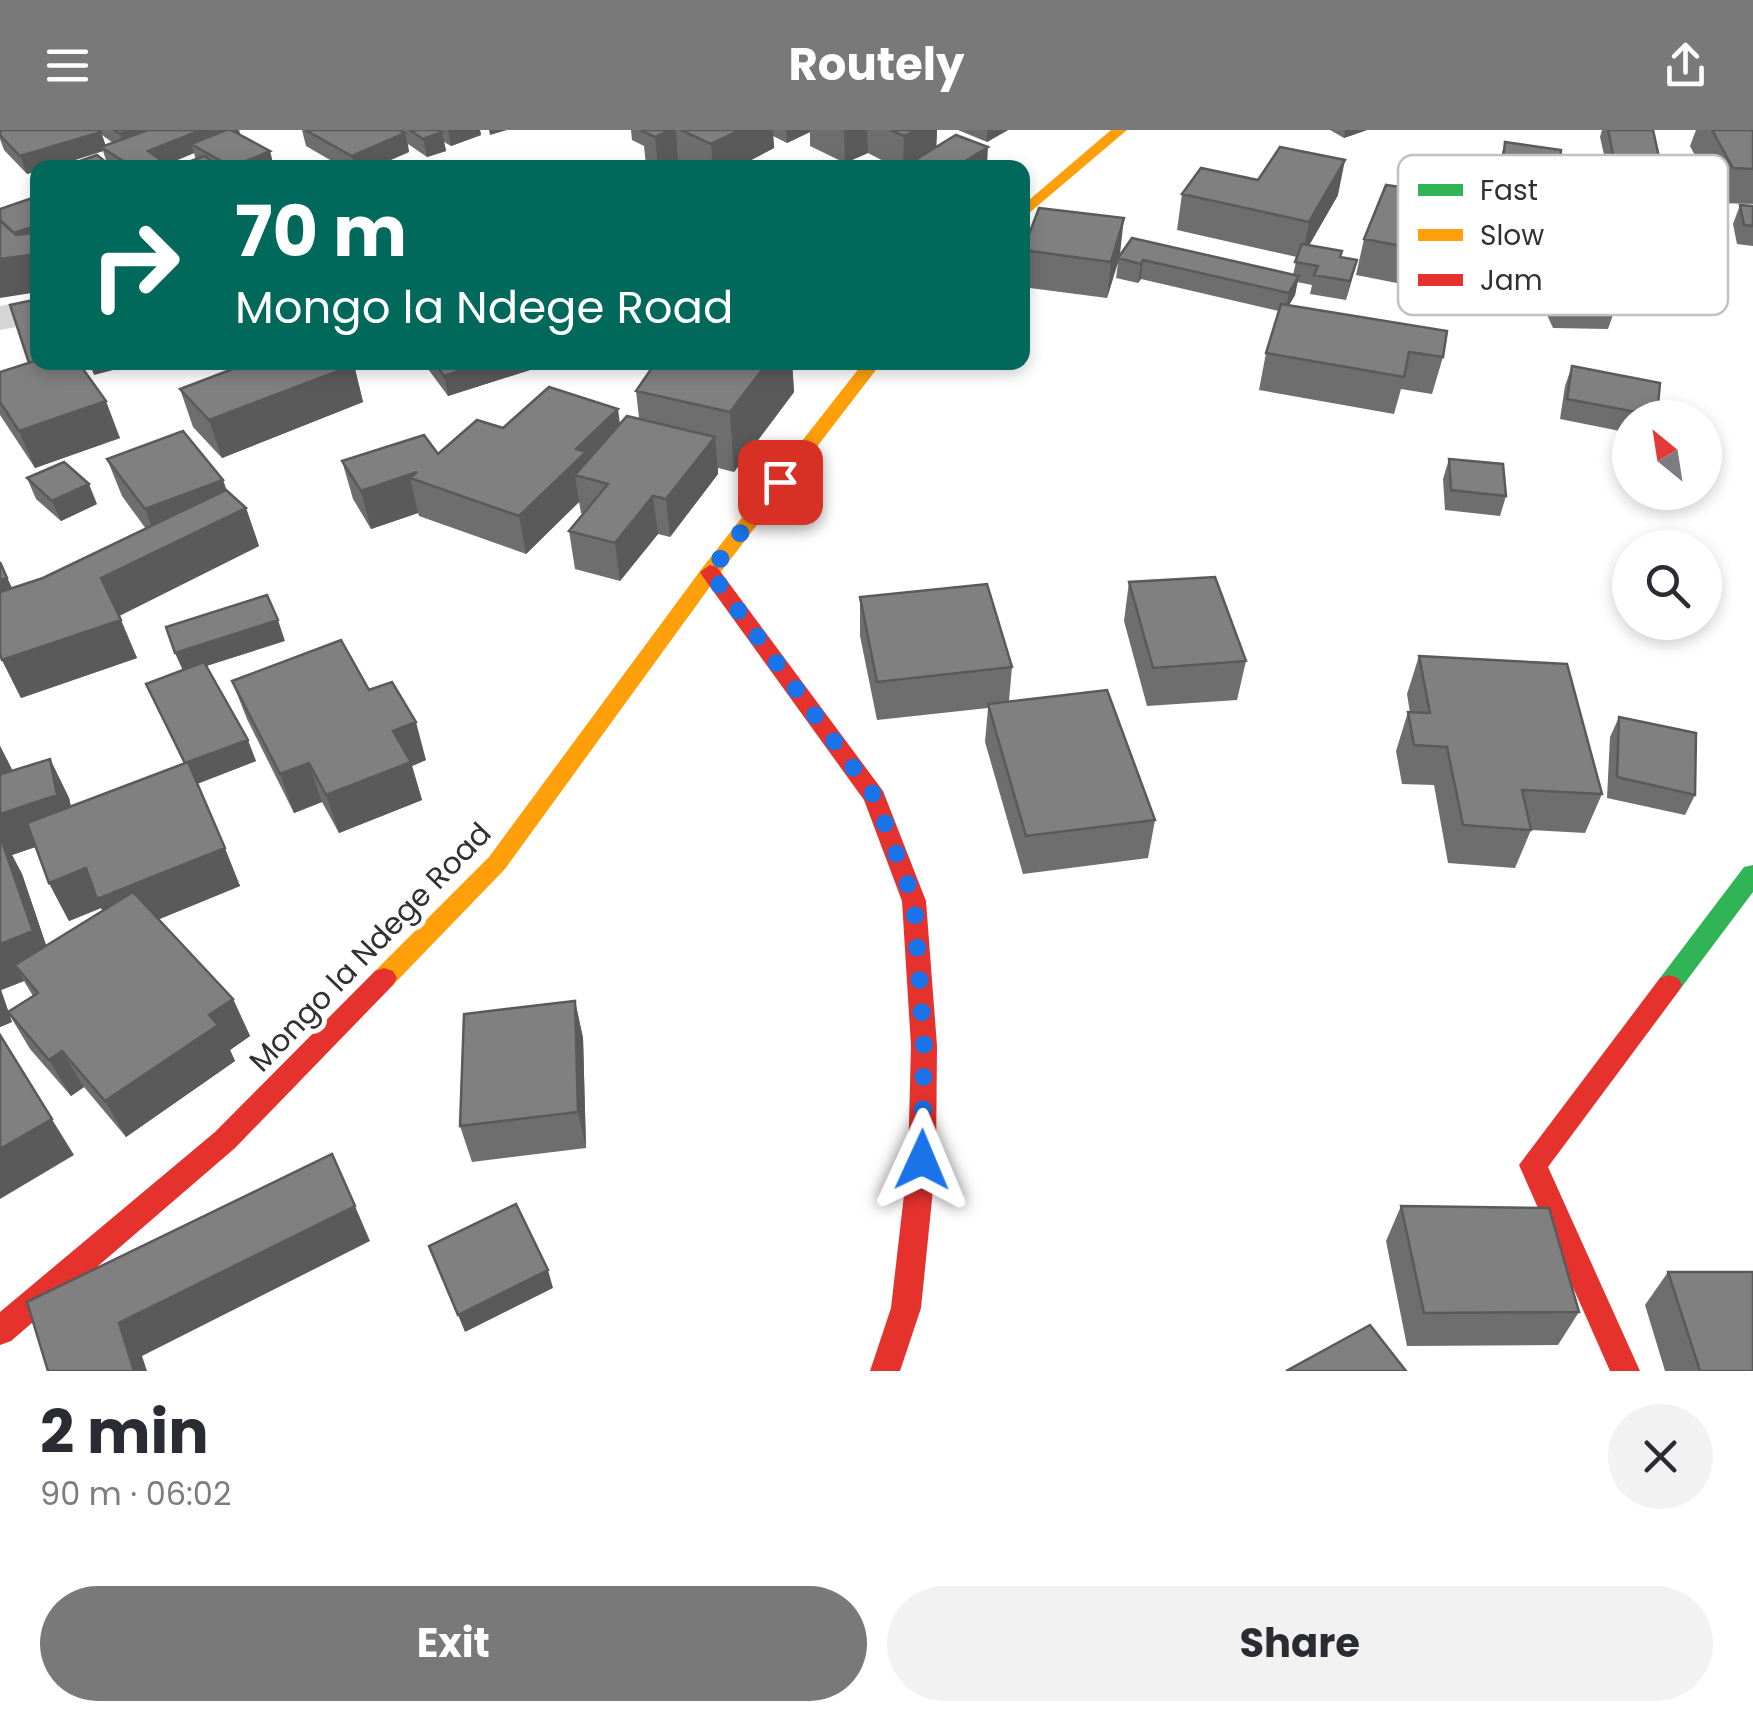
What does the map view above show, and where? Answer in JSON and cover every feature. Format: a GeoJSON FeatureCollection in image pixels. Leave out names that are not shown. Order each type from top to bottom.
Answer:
{"type":"FeatureCollection","features":[{"type":"Feature","properties":{"kind":"street"},"geometry":{"type":"LineString","coordinates":[[1030,207],[1120,130]]}},
{"type":"Feature","properties":{"kind":"street"},"geometry":{"type":"LineString","coordinates":[[0,318],[30,312]]}},
{"type":"Feature","properties":{"kind":"street","name":"Mongo la Ndege Road"},"geometry":{"type":"LineString","coordinates":[[0,1331],[225,1140],[497,863],[710,572],[868,370]]}},
{"type":"Feature","properties":{"kind":"street"},"geometry":{"type":"LineString","coordinates":[[710,572],[875,797],[914,901],[924,1046],[922,1160],[906,1308],[885,1371]]}},
{"type":"Feature","properties":{"kind":"street"},"geometry":{"type":"LineString","coordinates":[[1625,1371],[1534,1165],[1753,874]]}},
{"type":"Feature","properties":{"kind":"building"},"geometry":{"type":"Polygon","coordinates":[[[4,130],[101,132],[20,156],[0,135],[4,130]]]}},
{"type":"Feature","properties":{"kind":"building"},"geometry":{"type":"Polygon","coordinates":[[[148,130],[201,130],[148,151],[161,160],[121,160],[101,147],[148,130]]]}},
{"type":"Feature","properties":{"kind":"building"},"geometry":{"type":"Polygon","coordinates":[[[231,130],[270,151],[249,160],[220,160],[191,144],[231,130]]]}},
{"type":"Feature","properties":{"kind":"building"},"geometry":{"type":"Polygon","coordinates":[[[305,130],[399,130],[405,133],[352,156],[305,130]]]}},
{"type":"Feature","properties":{"kind":"building"},"geometry":{"type":"Polygon","coordinates":[[[410,130],[439,130],[442,132],[423,139],[410,130]]]}},
{"type":"Feature","properties":{"kind":"building"},"geometry":{"type":"Polygon","coordinates":[[[644,130],[670,130],[655,137],[644,130]]]}},
{"type":"Feature","properties":{"kind":"building"},"geometry":{"type":"Polygon","coordinates":[[[681,130],[740,130],[711,144],[681,130]]]}},
{"type":"Feature","properties":{"kind":"building"},"geometry":{"type":"Polygon","coordinates":[[[891,130],[917,130],[904,136],[891,130]]]}},
{"type":"Feature","properties":{"kind":"building"},"geometry":{"type":"Polygon","coordinates":[[[1608,130],[1653,130],[1658,155],[1613,155],[1608,130]]]}},
{"type":"Feature","properties":{"kind":"building"},"geometry":{"type":"Polygon","coordinates":[[[1712,130],[1753,130],[1753,169],[1733,168],[1712,130]]]}},
{"type":"Feature","properties":{"kind":"building"},"geometry":{"type":"Polygon","coordinates":[[[956,135],[988,147],[967,160],[915,160],[956,135]]]}},
{"type":"Feature","properties":{"kind":"building"},"geometry":{"type":"Polygon","coordinates":[[[1505,142],[1561,150],[1561,155],[1504,155],[1505,142]]]}},
{"type":"Feature","properties":{"kind":"building"},"geometry":{"type":"Polygon","coordinates":[[[1280,147],[1345,160],[1309,222],[1182,194],[1201,168],[1258,180],[1280,147]]]}},
{"type":"Feature","properties":{"kind":"building"},"geometry":{"type":"Polygon","coordinates":[[[1386,185],[1398,187],[1398,245],[1364,239],[1386,185]]]}},
{"type":"Feature","properties":{"kind":"building"},"geometry":{"type":"Polygon","coordinates":[[[30,199],[30,228],[14,233],[0,220],[0,209],[30,199]]]}},
{"type":"Feature","properties":{"kind":"building"},"geometry":{"type":"Polygon","coordinates":[[[1740,205],[1753,206],[1753,226],[1744,225],[1740,205]]]}},
{"type":"Feature","properties":{"kind":"building"},"geometry":{"type":"Polygon","coordinates":[[[1039,208],[1124,218],[1111,262],[1030,251],[1030,232],[1039,208]]]}},
{"type":"Feature","properties":{"kind":"building"},"geometry":{"type":"Polygon","coordinates":[[[0,221],[16,235],[30,233],[30,255],[0,259],[0,221]]]}},
{"type":"Feature","properties":{"kind":"building"},"geometry":{"type":"Polygon","coordinates":[[[1132,238],[1299,276],[1289,293],[1143,260],[1141,264],[1118,258],[1132,238]]]}},
{"type":"Feature","properties":{"kind":"building"},"geometry":{"type":"Polygon","coordinates":[[[1302,244],[1342,251],[1340,257],[1357,260],[1350,281],[1314,275],[1318,266],[1295,262],[1302,244]]]}},
{"type":"Feature","properties":{"kind":"building"},"geometry":{"type":"Polygon","coordinates":[[[30,301],[30,363],[29,363],[10,305],[30,301]]]}},
{"type":"Feature","properties":{"kind":"building"},"geometry":{"type":"Polygon","coordinates":[[[1281,304],[1447,331],[1443,357],[1409,352],[1404,377],[1266,353],[1281,304]]]}},
{"type":"Feature","properties":{"kind":"building"},"geometry":{"type":"Polygon","coordinates":[[[30,363],[30,370],[84,370],[106,401],[19,431],[0,402],[0,372],[30,363]]]}},
{"type":"Feature","properties":{"kind":"building"},"geometry":{"type":"Polygon","coordinates":[[[1572,366],[1660,383],[1658,400],[1612,400],[1612,408],[1567,399],[1572,366]]]}},
{"type":"Feature","properties":{"kind":"building"},"geometry":{"type":"Polygon","coordinates":[[[230,370],[341,370],[209,420],[180,389],[230,370]]]}},
{"type":"Feature","properties":{"kind":"building"},"geometry":{"type":"Polygon","coordinates":[[[440,370],[462,370],[444,376],[440,370]]]}},
{"type":"Feature","properties":{"kind":"building"},"geometry":{"type":"Polygon","coordinates":[[[650,370],[762,370],[730,412],[636,391],[650,370]]]}},
{"type":"Feature","properties":{"kind":"building"},"geometry":{"type":"Polygon","coordinates":[[[549,387],[618,409],[576,449],[586,452],[519,516],[410,478],[417,472],[361,491],[342,461],[424,435],[438,454],[477,420],[503,428],[549,387]]]}},
{"type":"Feature","properties":{"kind":"building"},"geometry":{"type":"Polygon","coordinates":[[[627,416],[715,437],[666,499],[653,496],[615,543],[569,531],[608,484],[575,475],[627,416]]]}},
{"type":"Feature","properties":{"kind":"building"},"geometry":{"type":"Polygon","coordinates":[[[183,431],[223,480],[145,509],[107,459],[183,431]]]}},
{"type":"Feature","properties":{"kind":"building"},"geometry":{"type":"Polygon","coordinates":[[[1449,459],[1503,464],[1506,496],[1451,490],[1449,459]]]}},
{"type":"Feature","properties":{"kind":"building"},"geometry":{"type":"Polygon","coordinates":[[[64,462],[89,484],[52,501],[27,478],[64,462]]]}},
{"type":"Feature","properties":{"kind":"building"},"geometry":{"type":"Polygon","coordinates":[[[226,490],[246,508],[101,578],[121,620],[2,660],[0,592],[43,578],[226,490]]]}},
{"type":"Feature","properties":{"kind":"building"},"geometry":{"type":"Polygon","coordinates":[[[0,562],[7,578],[0,580],[0,562]]]}},
{"type":"Feature","properties":{"kind":"building"},"geometry":{"type":"Polygon","coordinates":[[[1215,577],[1246,661],[1153,668],[1129,582],[1215,577]]]}},
{"type":"Feature","properties":{"kind":"building"},"geometry":{"type":"Polygon","coordinates":[[[987,584],[1012,667],[877,682],[860,597],[987,584]]]}},
{"type":"Feature","properties":{"kind":"building"},"geometry":{"type":"Polygon","coordinates":[[[267,595],[278,620],[175,653],[166,627],[267,595]]]}},
{"type":"Feature","properties":{"kind":"building"},"geometry":{"type":"Polygon","coordinates":[[[341,640],[369,690],[392,682],[416,722],[393,731],[411,762],[326,795],[309,763],[280,774],[232,681],[341,640]]]}},
{"type":"Feature","properties":{"kind":"building"},"geometry":{"type":"Polygon","coordinates":[[[1419,656],[1567,664],[1602,794],[1522,790],[1531,830],[1463,825],[1447,747],[1414,745],[1408,712],[1430,713],[1419,656]]]}},
{"type":"Feature","properties":{"kind":"building"},"geometry":{"type":"Polygon","coordinates":[[[204,662],[248,740],[185,763],[146,684],[204,662]]]}},
{"type":"Feature","properties":{"kind":"building"},"geometry":{"type":"Polygon","coordinates":[[[1107,690],[1155,820],[1026,836],[988,704],[1107,690]]]}},
{"type":"Feature","properties":{"kind":"building"},"geometry":{"type":"Polygon","coordinates":[[[1619,717],[1696,733],[1695,795],[1617,777],[1619,717]]]}},
{"type":"Feature","properties":{"kind":"building"},"geometry":{"type":"Polygon","coordinates":[[[50,759],[57,795],[0,814],[0,762],[2,774],[50,759]]]}},
{"type":"Feature","properties":{"kind":"building"},"geometry":{"type":"Polygon","coordinates":[[[188,762],[225,848],[97,899],[86,868],[49,883],[27,823],[188,762]]]}},
{"type":"Feature","properties":{"kind":"building"},"geometry":{"type":"Polygon","coordinates":[[[0,836],[33,931],[0,944],[0,836]]]}},
{"type":"Feature","properties":{"kind":"building"},"geometry":{"type":"Polygon","coordinates":[[[133,892],[233,999],[209,1015],[218,1025],[105,1101],[62,1051],[49,1060],[8,1012],[38,993],[15,965],[133,892]]]}},
{"type":"Feature","properties":{"kind":"building"},"geometry":{"type":"Polygon","coordinates":[[[575,1001],[578,1112],[460,1126],[464,1014],[575,1001]]]}},
{"type":"Feature","properties":{"kind":"building"},"geometry":{"type":"Polygon","coordinates":[[[0,1035],[52,1119],[0,1149],[0,1035]]]}},
{"type":"Feature","properties":{"kind":"building"},"geometry":{"type":"Polygon","coordinates":[[[332,1154],[355,1206],[119,1323],[134,1371],[48,1371],[27,1302],[332,1154]]]}},
{"type":"Feature","properties":{"kind":"building"},"geometry":{"type":"Polygon","coordinates":[[[516,1204],[548,1270],[458,1315],[429,1246],[516,1204]]]}},
{"type":"Feature","properties":{"kind":"building"},"geometry":{"type":"Polygon","coordinates":[[[1401,1206],[1549,1208],[1579,1312],[1424,1313],[1401,1206]]]}},
{"type":"Feature","properties":{"kind":"building"},"geometry":{"type":"Polygon","coordinates":[[[1668,1272],[1753,1272],[1753,1371],[1700,1371],[1668,1272]]]}},
{"type":"Feature","properties":{"kind":"building"},"geometry":{"type":"Polygon","coordinates":[[[1370,1325],[1406,1371],[1286,1371],[1370,1325]]]}},
{"type":"Feature","properties":{"kind":"traffic: fast"},"geometry":{"type":"LineString","coordinates":[[1669,985],[1753,874]]}},
{"type":"Feature","properties":{"kind":"traffic: slow"},"geometry":{"type":"LineString","coordinates":[[1030,207],[1120,130]]}},
{"type":"Feature","properties":{"kind":"traffic: slow"},"geometry":{"type":"LineString","coordinates":[[384,978],[497,863],[710,572],[868,370]]}},
{"type":"Feature","properties":{"kind":"traffic: jam"},"geometry":{"type":"LineString","coordinates":[[710,572],[875,797],[914,901],[924,1046],[922,1160],[906,1308],[885,1371]]}},
{"type":"Feature","properties":{"kind":"traffic: jam"},"geometry":{"type":"LineString","coordinates":[[0,1331],[225,1140],[384,978]]}},
{"type":"Feature","properties":{"kind":"traffic: jam"},"geometry":{"type":"LineString","coordinates":[[1625,1371],[1533,1165],[1669,985]]}},
{"type":"Feature","properties":{"kind":"route"},"geometry":{"type":"LineString","coordinates":[[780,482],[710,572],[831,743],[875,797],[914,901],[924,1046],[922,1160]]}}]}
